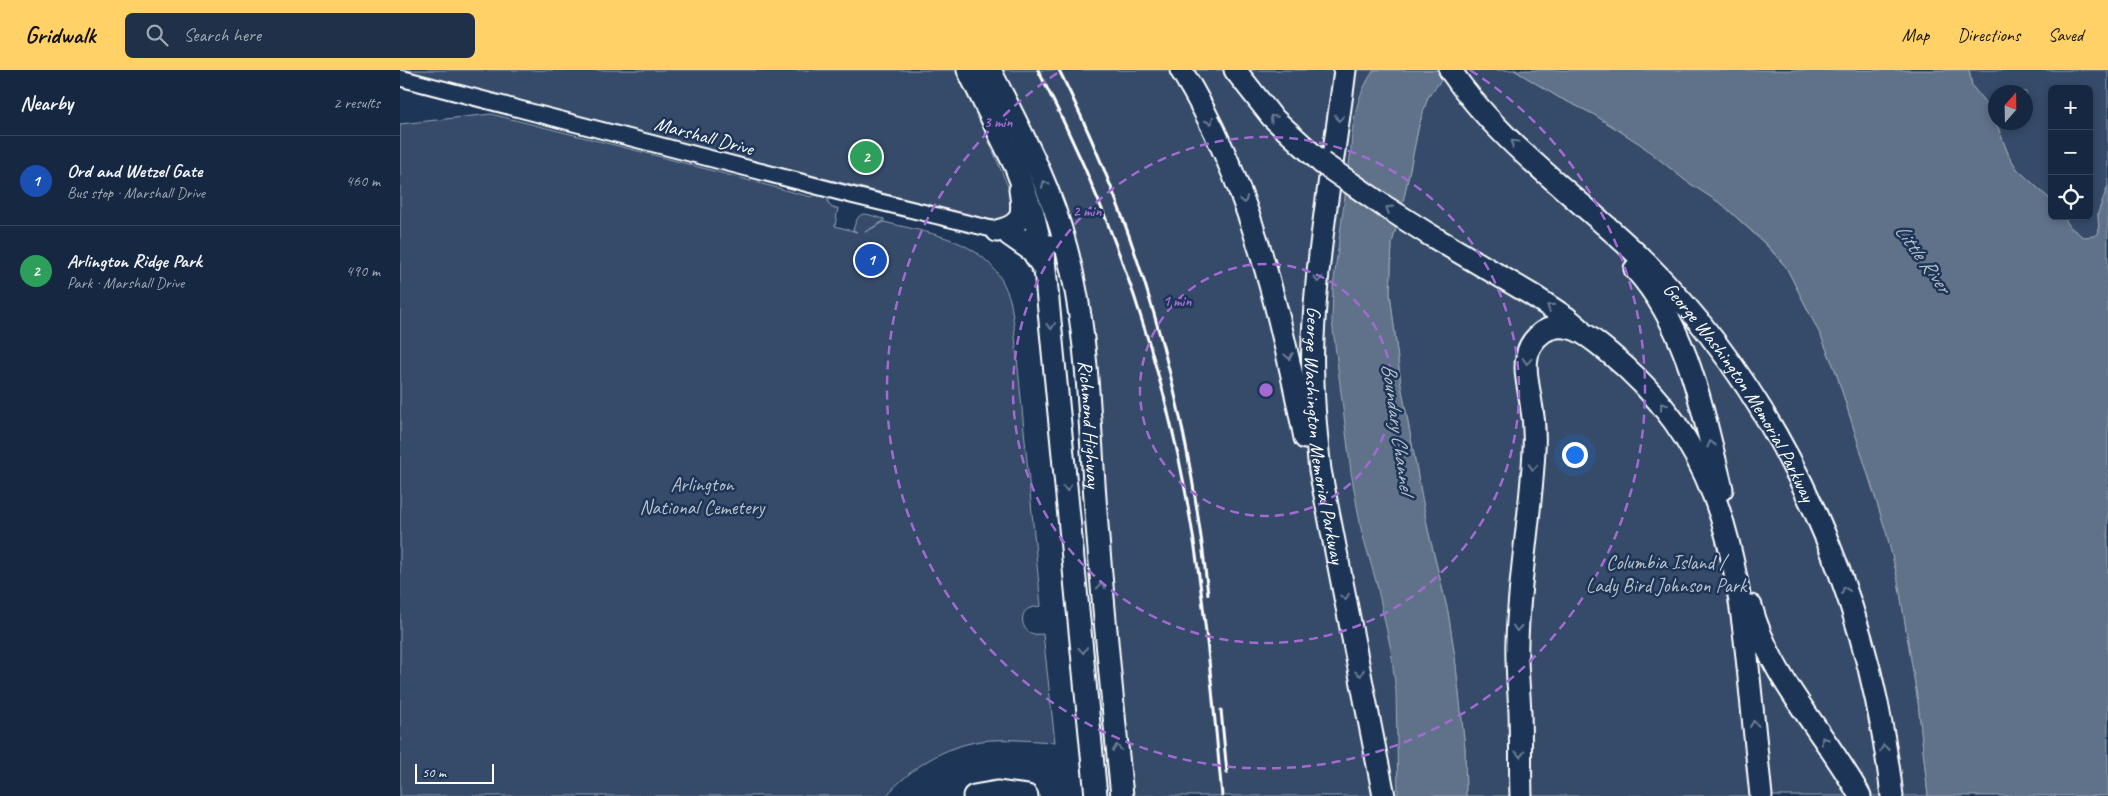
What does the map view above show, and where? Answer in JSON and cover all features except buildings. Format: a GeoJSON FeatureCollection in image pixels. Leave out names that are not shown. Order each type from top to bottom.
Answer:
{"type":"FeatureCollection","features":[{"type":"Feature","properties":{"kind":"highway","name":"Richmond Highway"},"geometry":{"type":"LineString","coordinates":[[968,70],[1016,168],[1033,213],[1040,241],[1046,278],[1096,796]]}},
{"type":"Feature","properties":{"kind":"highway","name":"Richmond Highway"},"geometry":{"type":"LineString","coordinates":[[990,70],[1038,167],[1054,208],[1066,247],[1078,302],[1084,349],[1102,607],[1122,796]]}},
{"type":"Feature","properties":{"kind":"highway"},"geometry":{"type":"LineString","coordinates":[[1181,70],[1216,134],[1256,234],[1287,348],[1314,484],[1332,534]]}},
{"type":"Feature","properties":{"kind":"highway"},"geometry":{"type":"LineString","coordinates":[[1235,70],[1272,117],[1322,163],[1384,206],[1567,318],[1636,377],[1659,401],[1678,427],[1712,488],[1725,526],[1732,556],[1744,628],[1761,796]]}},
{"type":"Feature","properties":{"kind":"highway","name":"George Washington Memorial Parkway"},"geometry":{"type":"LineString","coordinates":[[1345,70],[1321,253],[1313,339],[1314,419],[1320,470],[1384,796]]}},
{"type":"Feature","properties":{"kind":"highway","name":"George Washington Memorial Parkway"},"geometry":{"type":"LineString","coordinates":[[1452,72],[1497,126],[1644,261],[1679,296],[1732,365],[1770,426],[1814,512],[1849,603],[1875,697],[1892,796]]}},
{"type":"Feature","properties":{"kind":"highway"},"geometry":{"type":"LineString","coordinates":[[997,231],[1014,225],[1022,212],[1016,168]]}},
{"type":"Feature","properties":{"kind":"highway"},"geometry":{"type":"LineString","coordinates":[[1543,170],[1583,216],[1639,273],[1657,296],[1672,323],[1686,356],[1704,417],[1723,492],[1725,526]]}},
{"type":"Feature","properties":{"kind":"highway"},"geometry":{"type":"LineString","coordinates":[[1521,796],[1516,641],[1534,448],[1534,418],[1526,360],[1527,353],[1533,342],[1545,330],[1552,328],[1572,327],[1589,337]]}},
{"type":"Feature","properties":{"kind":"highway"},"geometry":{"type":"LineString","coordinates":[[1732,556],[1746,588],[1756,626],[1775,665],[1860,796]]}},
{"type":"Feature","properties":{"kind":"highway"},"geometry":{"type":"LineString","coordinates":[[974,796],[997,792],[1027,796]]}},
{"type":"Feature","properties":{"kind":"street","name":"Marshall Drive"},"geometry":{"type":"LineString","coordinates":[[400,78],[1066,247]]}},
{"type":"Feature","properties":{"kind":"street","name":"Marshall Drive"},"geometry":{"type":"LineString","coordinates":[[997,231],[1030,253],[1046,278]]}},
{"type":"Feature","properties":{"kind":"green space"},"geometry":{"type":"Polygon","coordinates":[[[400,70],[956,70],[986,134],[1014,201],[1008,221],[989,222],[879,192],[400,72],[400,70]]]}},
{"type":"Feature","properties":{"kind":"green space"},"geometry":{"type":"Polygon","coordinates":[[[990,70],[1405,70],[1368,133],[1414,796],[1130,796],[1066,247],[990,70]]]}},
{"type":"Feature","properties":{"kind":"green space","name":"Columbia Island / Lady Bird Johnson Park"},"geometry":{"type":"Polygon","coordinates":[[[1449,70],[1514,70],[1558,97],[1593,114],[1640,144],[1686,181],[1723,205],[1767,246],[1786,267],[1821,336],[1836,372],[1887,535],[1898,580],[1918,702],[1928,796],[1466,796],[1465,748],[1455,658],[1448,612],[1428,530],[1401,385],[1390,293],[1392,243],[1405,193],[1419,125],[1428,97],[1449,70]]]}},
{"type":"Feature","properties":{"kind":"green space"},"geometry":{"type":"Polygon","coordinates":[[[1969,70],[2108,70],[2108,186],[2098,213],[2099,233],[2083,238],[2070,227],[2066,220],[2093,220],[2093,85],[2048,85],[2048,197],[2017,169],[2009,156],[1999,130],[2033,130],[2033,85],[1988,85],[1988,106],[1972,86],[1969,70]]]}},
{"type":"Feature","properties":{"kind":"green space","name":"Arlington National Cemetery"},"geometry":{"type":"Polygon","coordinates":[[[491,114],[811,197],[816,193],[828,197],[828,203],[832,208],[838,208],[835,226],[857,232],[853,230],[858,218],[861,215],[868,214],[884,219],[884,221],[865,232],[884,222],[923,231],[960,243],[976,252],[990,264],[1002,280],[1012,310],[1041,606],[1025,611],[1023,622],[1025,629],[1028,631],[1034,634],[1043,634],[1055,742],[990,740],[954,748],[917,767],[886,796],[400,796],[400,124],[491,114]]]}},
{"type":"Feature","properties":{"kind":"water","name":"Boundary Channel"},"geometry":{"type":"Polygon","coordinates":[[[1374,70],[1449,70],[1428,97],[1419,125],[1405,193],[1392,243],[1390,293],[1401,385],[1428,530],[1448,612],[1455,657],[1465,748],[1466,796],[1398,796],[1396,691],[1391,650],[1377,585],[1361,529],[1351,472],[1332,321],[1333,287],[1356,108],[1363,89],[1374,70]]]}},
{"type":"Feature","properties":{"kind":"water","name":"Little River"},"geometry":{"type":"Polygon","coordinates":[[[1514,70],[1969,70],[1972,86],[1988,106],[1988,130],[1999,130],[2009,156],[2017,169],[2048,197],[2048,220],[2066,220],[2070,227],[2083,237],[2094,236],[2099,233],[2098,213],[2108,186],[2108,796],[1928,796],[1918,702],[1898,580],[1887,535],[1836,372],[1821,336],[1786,267],[1767,245],[1723,205],[1686,181],[1640,144],[1593,114],[1558,97],[1514,70]]]}},
{"type":"Feature","properties":{"kind":"railway"},"geometry":{"type":"LineString","coordinates":[[1038,70],[1061,115],[1101,207],[1136,301],[1164,397],[1176,446],[1193,533],[1209,664],[1222,796]]}},
{"type":"Feature","properties":{"kind":"railway"},"geometry":{"type":"LineString","coordinates":[[1059,70],[1088,132],[1114,195],[1157,325],[1174,391],[1188,458],[1200,526],[1208,594]]}},
{"type":"Feature","properties":{"kind":"railway"},"geometry":{"type":"LineString","coordinates":[[1221,710],[1227,773]]}},
{"type":"Feature","properties":{"kind":"place","name":"Arlington Ridge Park"},"geometry":{"type":"Point","coordinates":[866,157]}},
{"type":"Feature","properties":{"kind":"place","name":"Ord and Wetzel Gate"},"geometry":{"type":"Point","coordinates":[871,260]}}]}
